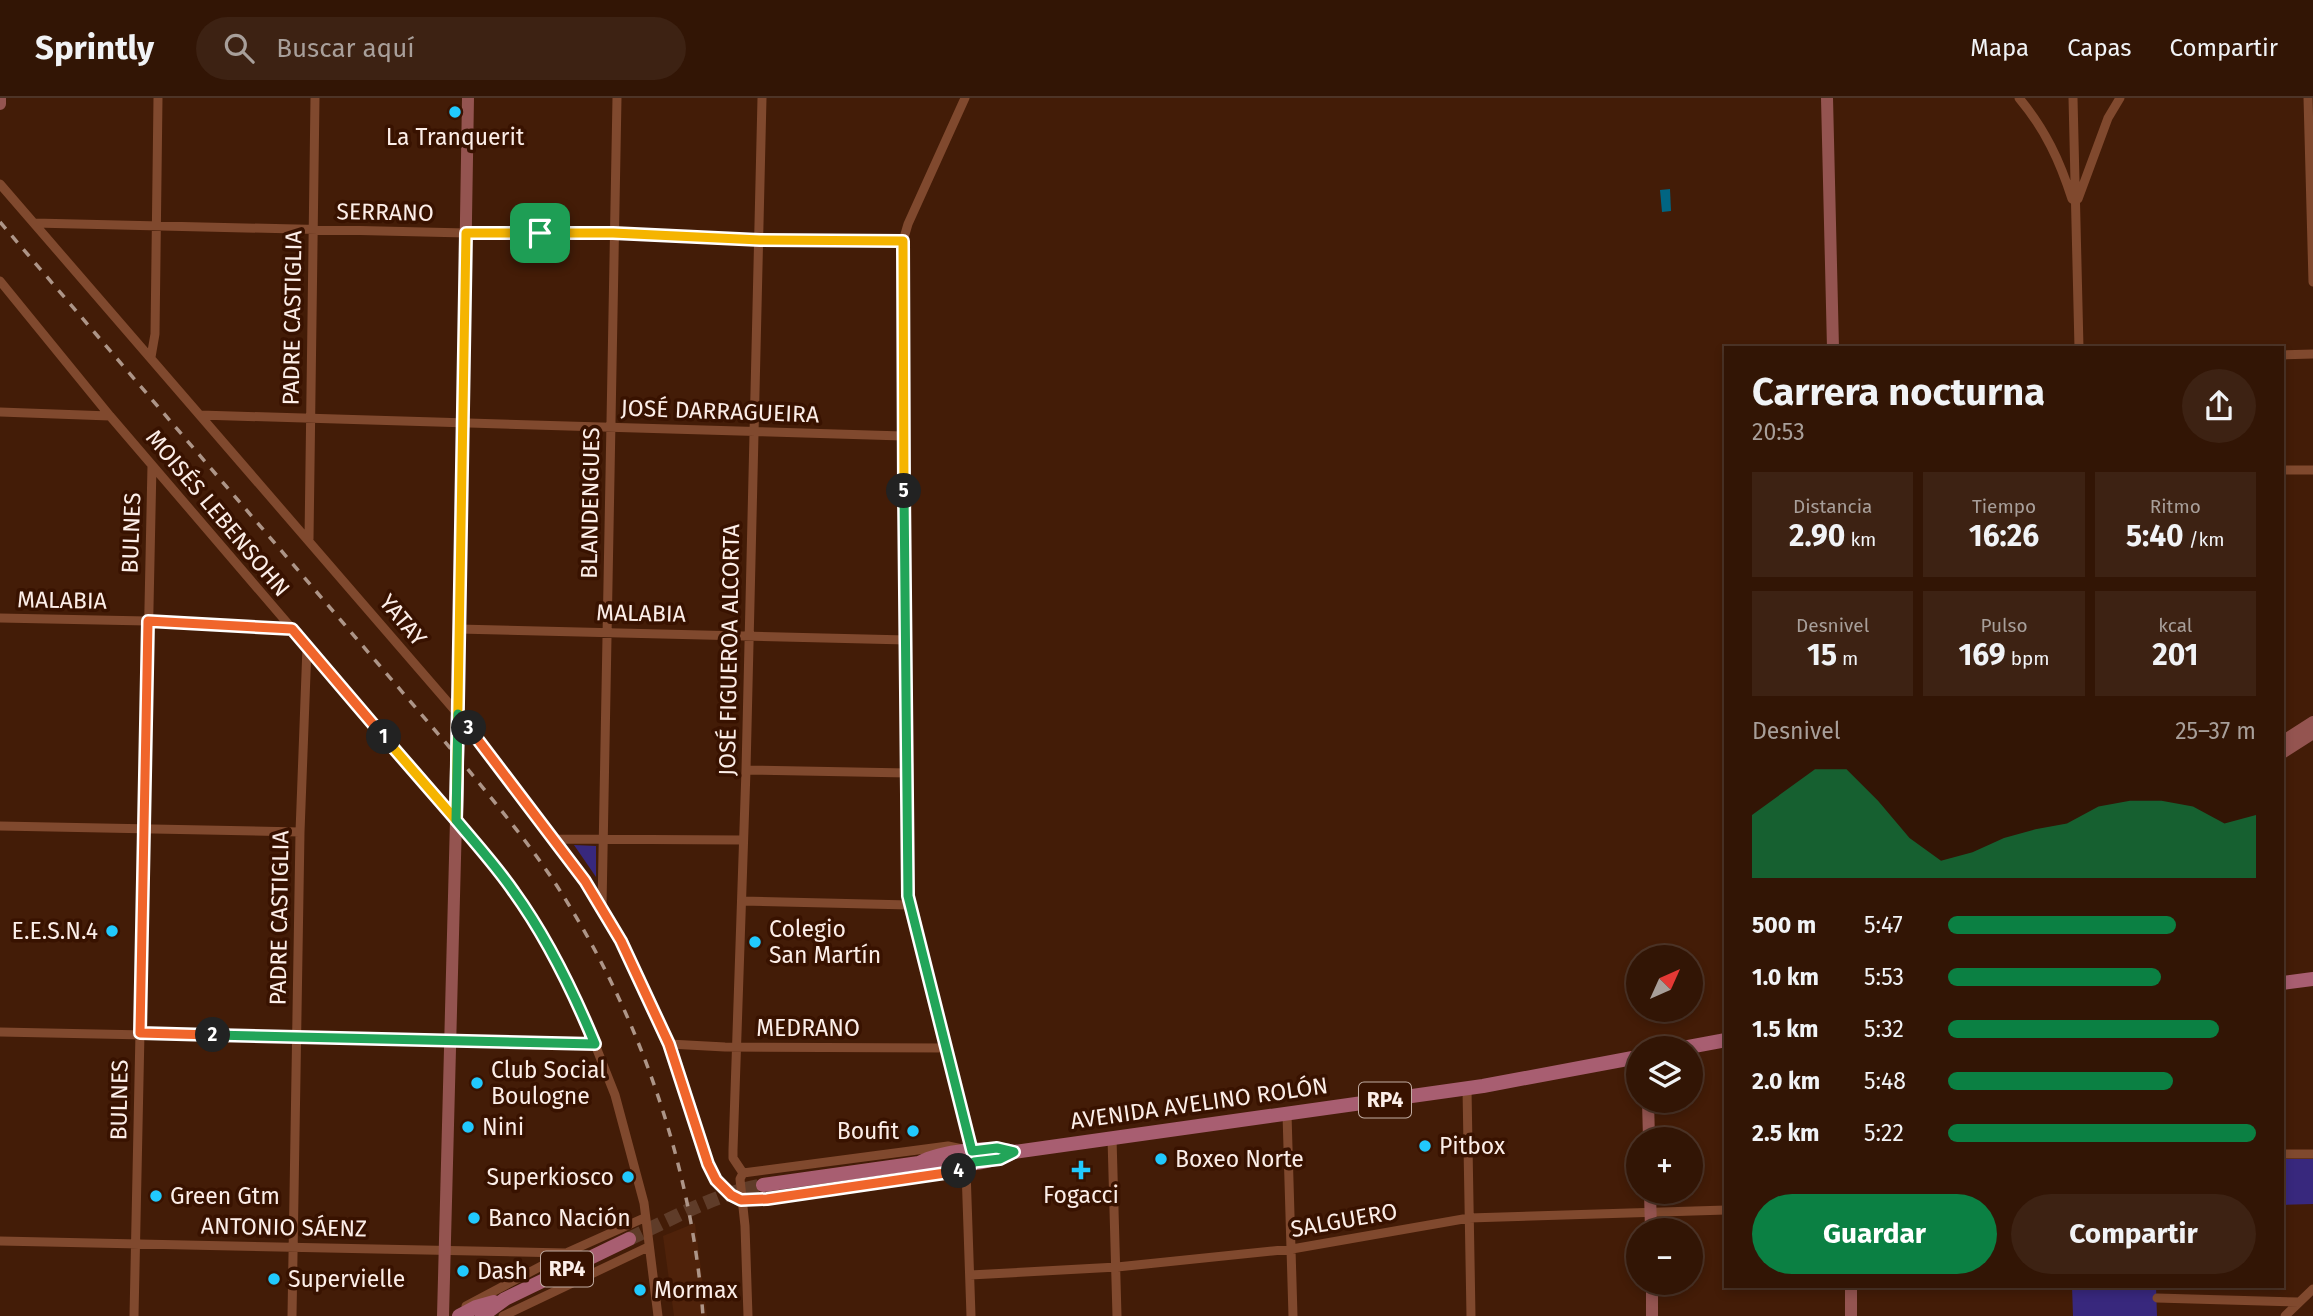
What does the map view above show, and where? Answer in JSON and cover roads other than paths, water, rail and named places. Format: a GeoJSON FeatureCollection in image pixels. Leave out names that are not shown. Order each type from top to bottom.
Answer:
{"type":"FeatureCollection","features":[{"type":"Feature","properties":{"kind":"main road"},"geometry":{"type":"LineString","coordinates":[[2284,983],[2313,979]]}},
{"type":"Feature","properties":{"kind":"main road"},"geometry":{"type":"LineString","coordinates":[[1703,1044],[1724,1040]]}},
{"type":"Feature","properties":{"kind":"main road","name":"AVENIDA AVELINO ROLÓN"},"geometry":{"type":"LineString","coordinates":[[764,1185],[919,1163],[932,1167],[1000,1159],[1014,1152],[1467,1088],[1626,1059]]}},
{"type":"Feature","properties":{"kind":"main road","name":"RP4"},"geometry":{"type":"LineString","coordinates":[[482,1316],[506,1299],[629,1239]]}},
{"type":"Feature","properties":{"kind":"main road","name":"RP4"},"geometry":{"type":"LineString","coordinates":[[459,1316],[476,1307],[506,1299]]}},
{"type":"Feature","properties":{"kind":"street"},"geometry":{"type":"LineString","coordinates":[[0,98],[0,104]]}},
{"type":"Feature","properties":{"kind":"street"},"geometry":{"type":"LineString","coordinates":[[151,357],[155,334],[158,98]]}},
{"type":"Feature","properties":{"kind":"street","name":"PADRE CASTIGLIA"},"geometry":{"type":"LineString","coordinates":[[309,540],[315,98]]}},
{"type":"Feature","properties":{"kind":"street"},"geometry":{"type":"LineString","coordinates":[[443,1316],[456,820],[468,98]]}},
{"type":"Feature","properties":{"kind":"street","name":"BLANDENGUES"},"geometry":{"type":"LineString","coordinates":[[602,908],[617,98]]}},
{"type":"Feature","properties":{"kind":"street","name":"JOSÉ FIGUEROA ALCORTA"},"geometry":{"type":"LineString","coordinates":[[748,1316],[745,1226],[740,1179],[743,1173],[733,1158],[746,769],[762,98]]}},
{"type":"Feature","properties":{"kind":"street"},"geometry":{"type":"LineString","coordinates":[[965,98],[908,224],[903,241],[903,436],[910,905],[947,1048],[971,1161],[971,1316]]}},
{"type":"Feature","properties":{"kind":"street"},"geometry":{"type":"LineString","coordinates":[[1827,98],[1833,346]]}},
{"type":"Feature","properties":{"kind":"street"},"geometry":{"type":"LineString","coordinates":[[2019,98],[2036,119],[2053,148],[2075,207]]}},
{"type":"Feature","properties":{"kind":"street"},"geometry":{"type":"LineString","coordinates":[[2073,98],[2079,346]]}},
{"type":"Feature","properties":{"kind":"street"},"geometry":{"type":"LineString","coordinates":[[2075,207],[2108,118],[2120,98]]}},
{"type":"Feature","properties":{"kind":"street"},"geometry":{"type":"LineString","coordinates":[[2308,98],[2313,282]]}},
{"type":"Feature","properties":{"kind":"street","name":"YATAY"},"geometry":{"type":"LineString","coordinates":[[0,184],[458,714],[555,839],[602,908],[647,994],[669,1044],[712,1172],[722,1187],[741,1200]]}},
{"type":"Feature","properties":{"kind":"street","name":"SERRANO"},"geometry":{"type":"LineString","coordinates":[[34,223],[903,241]]}},
{"type":"Feature","properties":{"kind":"street","name":"MOISÉS LEBENSOHN"},"geometry":{"type":"LineString","coordinates":[[0,281],[110,416],[456,820],[536,923],[579,1004],[615,1096],[644,1203],[658,1316]]}},
{"type":"Feature","properties":{"kind":"street"},"geometry":{"type":"LineString","coordinates":[[2284,355],[2313,354]]}},
{"type":"Feature","properties":{"kind":"street"},"geometry":{"type":"LineString","coordinates":[[0,412],[110,416]]}},
{"type":"Feature","properties":{"kind":"street","name":"JOSÉ DARRAGUEIRA"},"geometry":{"type":"LineString","coordinates":[[200,415],[903,436]]}},
{"type":"Feature","properties":{"kind":"street","name":"BULNES"},"geometry":{"type":"LineString","coordinates":[[134,1316],[152,465]]}},
{"type":"Feature","properties":{"kind":"street"},"geometry":{"type":"LineString","coordinates":[[2284,470],[2313,470]]}},
{"type":"Feature","properties":{"kind":"street","name":"MALABIA"},"geometry":{"type":"LineString","coordinates":[[0,618],[148,621],[292,629]]}},
{"type":"Feature","properties":{"kind":"street","name":"MALABIA"},"geometry":{"type":"LineString","coordinates":[[458,629],[906,639]]}},
{"type":"Feature","properties":{"kind":"street","name":"PADRE CASTIGLIA"},"geometry":{"type":"LineString","coordinates":[[292,1316],[300,832],[307,647]]}},
{"type":"Feature","properties":{"kind":"street"},"geometry":{"type":"LineString","coordinates":[[2284,741],[2313,723]]}},
{"type":"Feature","properties":{"kind":"street"},"geometry":{"type":"LineString","coordinates":[[2284,752],[2313,733]]}},
{"type":"Feature","properties":{"kind":"street"},"geometry":{"type":"LineString","coordinates":[[746,769],[908,773]]}},
{"type":"Feature","properties":{"kind":"street"},"geometry":{"type":"LineString","coordinates":[[0,826],[300,832]]}},
{"type":"Feature","properties":{"kind":"street"},"geometry":{"type":"LineString","coordinates":[[555,839],[743,841]]}},
{"type":"Feature","properties":{"kind":"street"},"geometry":{"type":"LineString","coordinates":[[742,901],[910,905]]}},
{"type":"Feature","properties":{"kind":"street"},"geometry":{"type":"LineString","coordinates":[[0,1031],[595,1044]]}},
{"type":"Feature","properties":{"kind":"street","name":"MEDRANO"},"geometry":{"type":"LineString","coordinates":[[669,1044],[947,1048]]}},
{"type":"Feature","properties":{"kind":"street"},"geometry":{"type":"LineString","coordinates":[[1467,1088],[1471,1316]]}},
{"type":"Feature","properties":{"kind":"street"},"geometry":{"type":"LineString","coordinates":[[1287,1114],[1293,1316]]}},
{"type":"Feature","properties":{"kind":"street"},"geometry":{"type":"LineString","coordinates":[[1112,1138],[1117,1316]]}},
{"type":"Feature","properties":{"kind":"street","name":"AVENIDA AVELINO ROLÓN"},"geometry":{"type":"LineString","coordinates":[[743,1173],[948,1146],[971,1161]]}},
{"type":"Feature","properties":{"kind":"street"},"geometry":{"type":"LineString","coordinates":[[2284,1154],[2313,1154]]}},
{"type":"Feature","properties":{"kind":"street","name":"AVENIDA AVELINO ROLÓN"},"geometry":{"type":"LineString","coordinates":[[741,1200],[767,1199],[971,1161]]}},
{"type":"Feature","properties":{"kind":"street"},"geometry":{"type":"LineString","coordinates":[[1651,1204],[1651,1218]]}},
{"type":"Feature","properties":{"kind":"street","name":"SALGUERO"},"geometry":{"type":"LineString","coordinates":[[970,1275],[1117,1267],[1292,1249],[1469,1218],[1724,1210]]}},
{"type":"Feature","properties":{"kind":"street"},"geometry":{"type":"LineString","coordinates":[[453,1316],[470,1302],[566,1253],[644,1218]]}},
{"type":"Feature","properties":{"kind":"street","name":"ANTONIO SÁENZ"},"geometry":{"type":"LineString","coordinates":[[0,1241],[566,1253]]}},
{"type":"Feature","properties":{"kind":"street"},"geometry":{"type":"LineString","coordinates":[[503,1316],[648,1247]]}},
{"type":"Feature","properties":{"kind":"street"},"geometry":{"type":"LineString","coordinates":[[1851,1288],[1851,1316]]}},
{"type":"Feature","properties":{"kind":"street"},"geometry":{"type":"LineString","coordinates":[[2285,1316],[2313,1289]]}},
{"type":"Feature","properties":{"kind":"street"},"geometry":{"type":"LineString","coordinates":[[1652,1295],[1652,1316]]}},
{"type":"Feature","properties":{"kind":"street"},"geometry":{"type":"LineString","coordinates":[[2157,1298],[2299,1302]]}},
{"type":"Feature","properties":{"kind":"water"},"geometry":{"type":"Polygon","coordinates":[[[1670,189],[1671,211],[1662,212],[1660,190],[1670,189]]]}},
{"type":"Feature","properties":{"kind":"tunnel"},"geometry":{"type":"LineString","coordinates":[[629,1239],[712,1201],[763,1185]]}},
{"type":"Feature","properties":{"kind":"railway"},"geometry":{"type":"LineString","coordinates":[[0,222],[457,756],[557,886],[613,986],[657,1092],[687,1203],[703,1316]]}},
{"type":"Feature","properties":{"kind":"place","name":"La Tranquerit"},"geometry":{"type":"Point","coordinates":[455,112]}},
{"type":"Feature","properties":{"kind":"place","name":"E.E.S.N.4"},"geometry":{"type":"Point","coordinates":[112,931]}},
{"type":"Feature","properties":{"kind":"place","name":"Colegio San Martín"},"geometry":{"type":"Point","coordinates":[755,942]}},
{"type":"Feature","properties":{"kind":"place","name":"Club Social Boulogne"},"geometry":{"type":"Point","coordinates":[477,1083]}},
{"type":"Feature","properties":{"kind":"place","name":"Nini"},"geometry":{"type":"Point","coordinates":[468,1127]}},
{"type":"Feature","properties":{"kind":"place","name":"Boufit"},"geometry":{"type":"Point","coordinates":[913,1131]}},
{"type":"Feature","properties":{"kind":"place","name":"Pitbox"},"geometry":{"type":"Point","coordinates":[1425,1146]}},
{"type":"Feature","properties":{"kind":"place","name":"Boxeo Norte"},"geometry":{"type":"Point","coordinates":[1161,1159]}},
{"type":"Feature","properties":{"kind":"place","name":"Fogacci"},"geometry":{"type":"Point","coordinates":[1081,1170]}},
{"type":"Feature","properties":{"kind":"place","name":"Superkiosco"},"geometry":{"type":"Point","coordinates":[628,1177]}},
{"type":"Feature","properties":{"kind":"place","name":"Green Gtm"},"geometry":{"type":"Point","coordinates":[156,1196]}},
{"type":"Feature","properties":{"kind":"place","name":"Banco Nación"},"geometry":{"type":"Point","coordinates":[474,1218]}},
{"type":"Feature","properties":{"kind":"place","name":"Dash"},"geometry":{"type":"Point","coordinates":[463,1271]}},
{"type":"Feature","properties":{"kind":"place","name":"Supervielle"},"geometry":{"type":"Point","coordinates":[274,1279]}},
{"type":"Feature","properties":{"kind":"place","name":"Mormax"},"geometry":{"type":"Point","coordinates":[640,1290]}}]}
